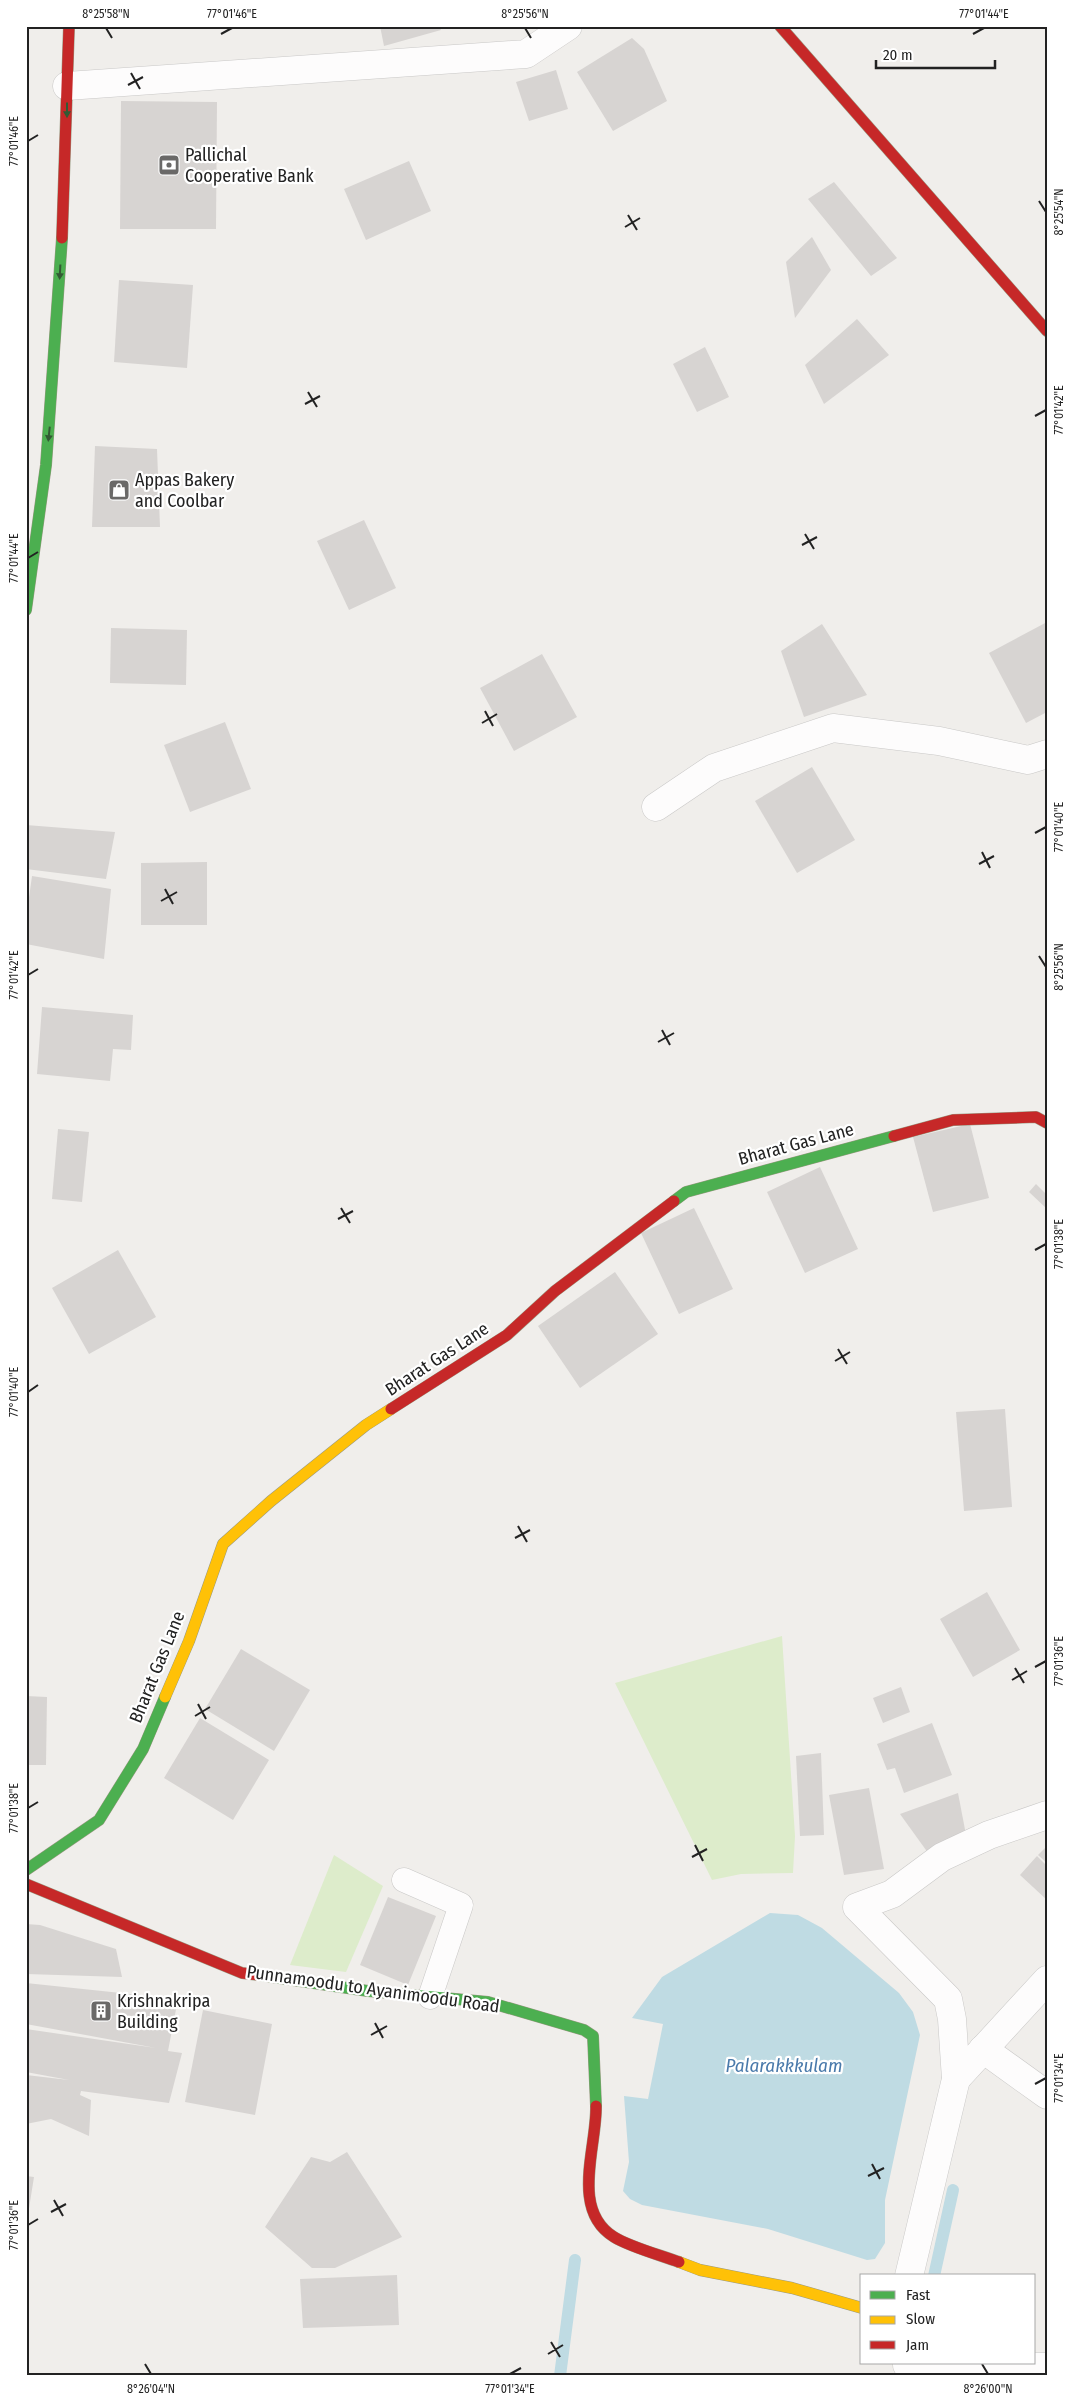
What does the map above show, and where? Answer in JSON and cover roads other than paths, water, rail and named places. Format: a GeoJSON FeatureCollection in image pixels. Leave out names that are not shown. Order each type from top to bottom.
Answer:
{"type":"FeatureCollection","features":[{"type":"Feature","properties":{"kind":"street"},"geometry":{"type":"LineString","coordinates":[[26,610],[41,509],[54,383],[69,26]]}},
{"type":"Feature","properties":{"kind":"street"},"geometry":{"type":"LineString","coordinates":[[67,86],[526,54],[568,26]]}},
{"type":"Feature","properties":{"kind":"street"},"geometry":{"type":"LineString","coordinates":[[780,26],[1047,330]]}},
{"type":"Feature","properties":{"kind":"street"},"geometry":{"type":"LineString","coordinates":[[656,807],[714,768],[833,728],[939,741],[1028,760],[1047,754]]}},
{"type":"Feature","properties":{"kind":"street","name":"Bharat Gas Lane"},"geometry":{"type":"LineString","coordinates":[[26,1870],[99,1820],[143,1749],[189,1641],[223,1544],[271,1501],[366,1425],[507,1335],[555,1291],[686,1192],[953,1120],[1036,1117],[1047,1123]]}},
{"type":"Feature","properties":{"kind":"street"},"geometry":{"type":"LineString","coordinates":[[909,2274],[956,2078],[952,2019],[948,1999],[857,1907],[892,1894],[942,1858],[989,1834],[1047,1815]]}},
{"type":"Feature","properties":{"kind":"street","name":"Punnamoodu to Ayanimoodu Road"},"geometry":{"type":"LineString","coordinates":[[26,1884],[242,1972],[368,1991],[488,2002],[584,2030],[593,2036],[596,2113],[588,2194],[595,2218],[613,2237],[700,2270],[792,2288],[860,2307]]}},
{"type":"Feature","properties":{"kind":"street"},"geometry":{"type":"LineString","coordinates":[[956,2078],[1047,1980]]}},
{"type":"Feature","properties":{"kind":"street"},"geometry":{"type":"LineString","coordinates":[[984,2048],[1047,2095]]}},
{"type":"Feature","properties":{"kind":"street"},"geometry":{"type":"LineString","coordinates":[[907,2367],[1047,2367]]}},
{"type":"Feature","properties":{"kind":"lane"},"geometry":{"type":"LineString","coordinates":[[404,1880],[461,1905],[430,1997]]}},
{"type":"Feature","properties":{"kind":"water","name":"Palarakkkulam"},"geometry":{"type":"Polygon","coordinates":[[[770,1913],[798,1915],[822,1928],[899,1993],[913,2012],[920,2035],[885,2200],[885,2243],[875,2259],[867,2260],[768,2229],[642,2205],[630,2199],[623,2191],[629,2162],[624,2096],[648,2099],[663,2024],[632,2018],[662,1977],[770,1913]]]}},
{"type":"Feature","properties":{"kind":"waterway"},"geometry":{"type":"LineString","coordinates":[[934,2274],[953,2190]]}},
{"type":"Feature","properties":{"kind":"waterway"},"geometry":{"type":"LineString","coordinates":[[560,2376],[575,2260]]}},
{"type":"Feature","properties":{"kind":"place","name":"Pallichal Cooperative Bank"},"geometry":{"type":"Point","coordinates":[169,165]}},
{"type":"Feature","properties":{"kind":"place","name":"Appas Bakery and Coolbar"},"geometry":{"type":"Point","coordinates":[119,490]}},
{"type":"Feature","properties":{"kind":"place","name":"Krishnakripa Building"},"geometry":{"type":"Point","coordinates":[101,2011]}}]}
